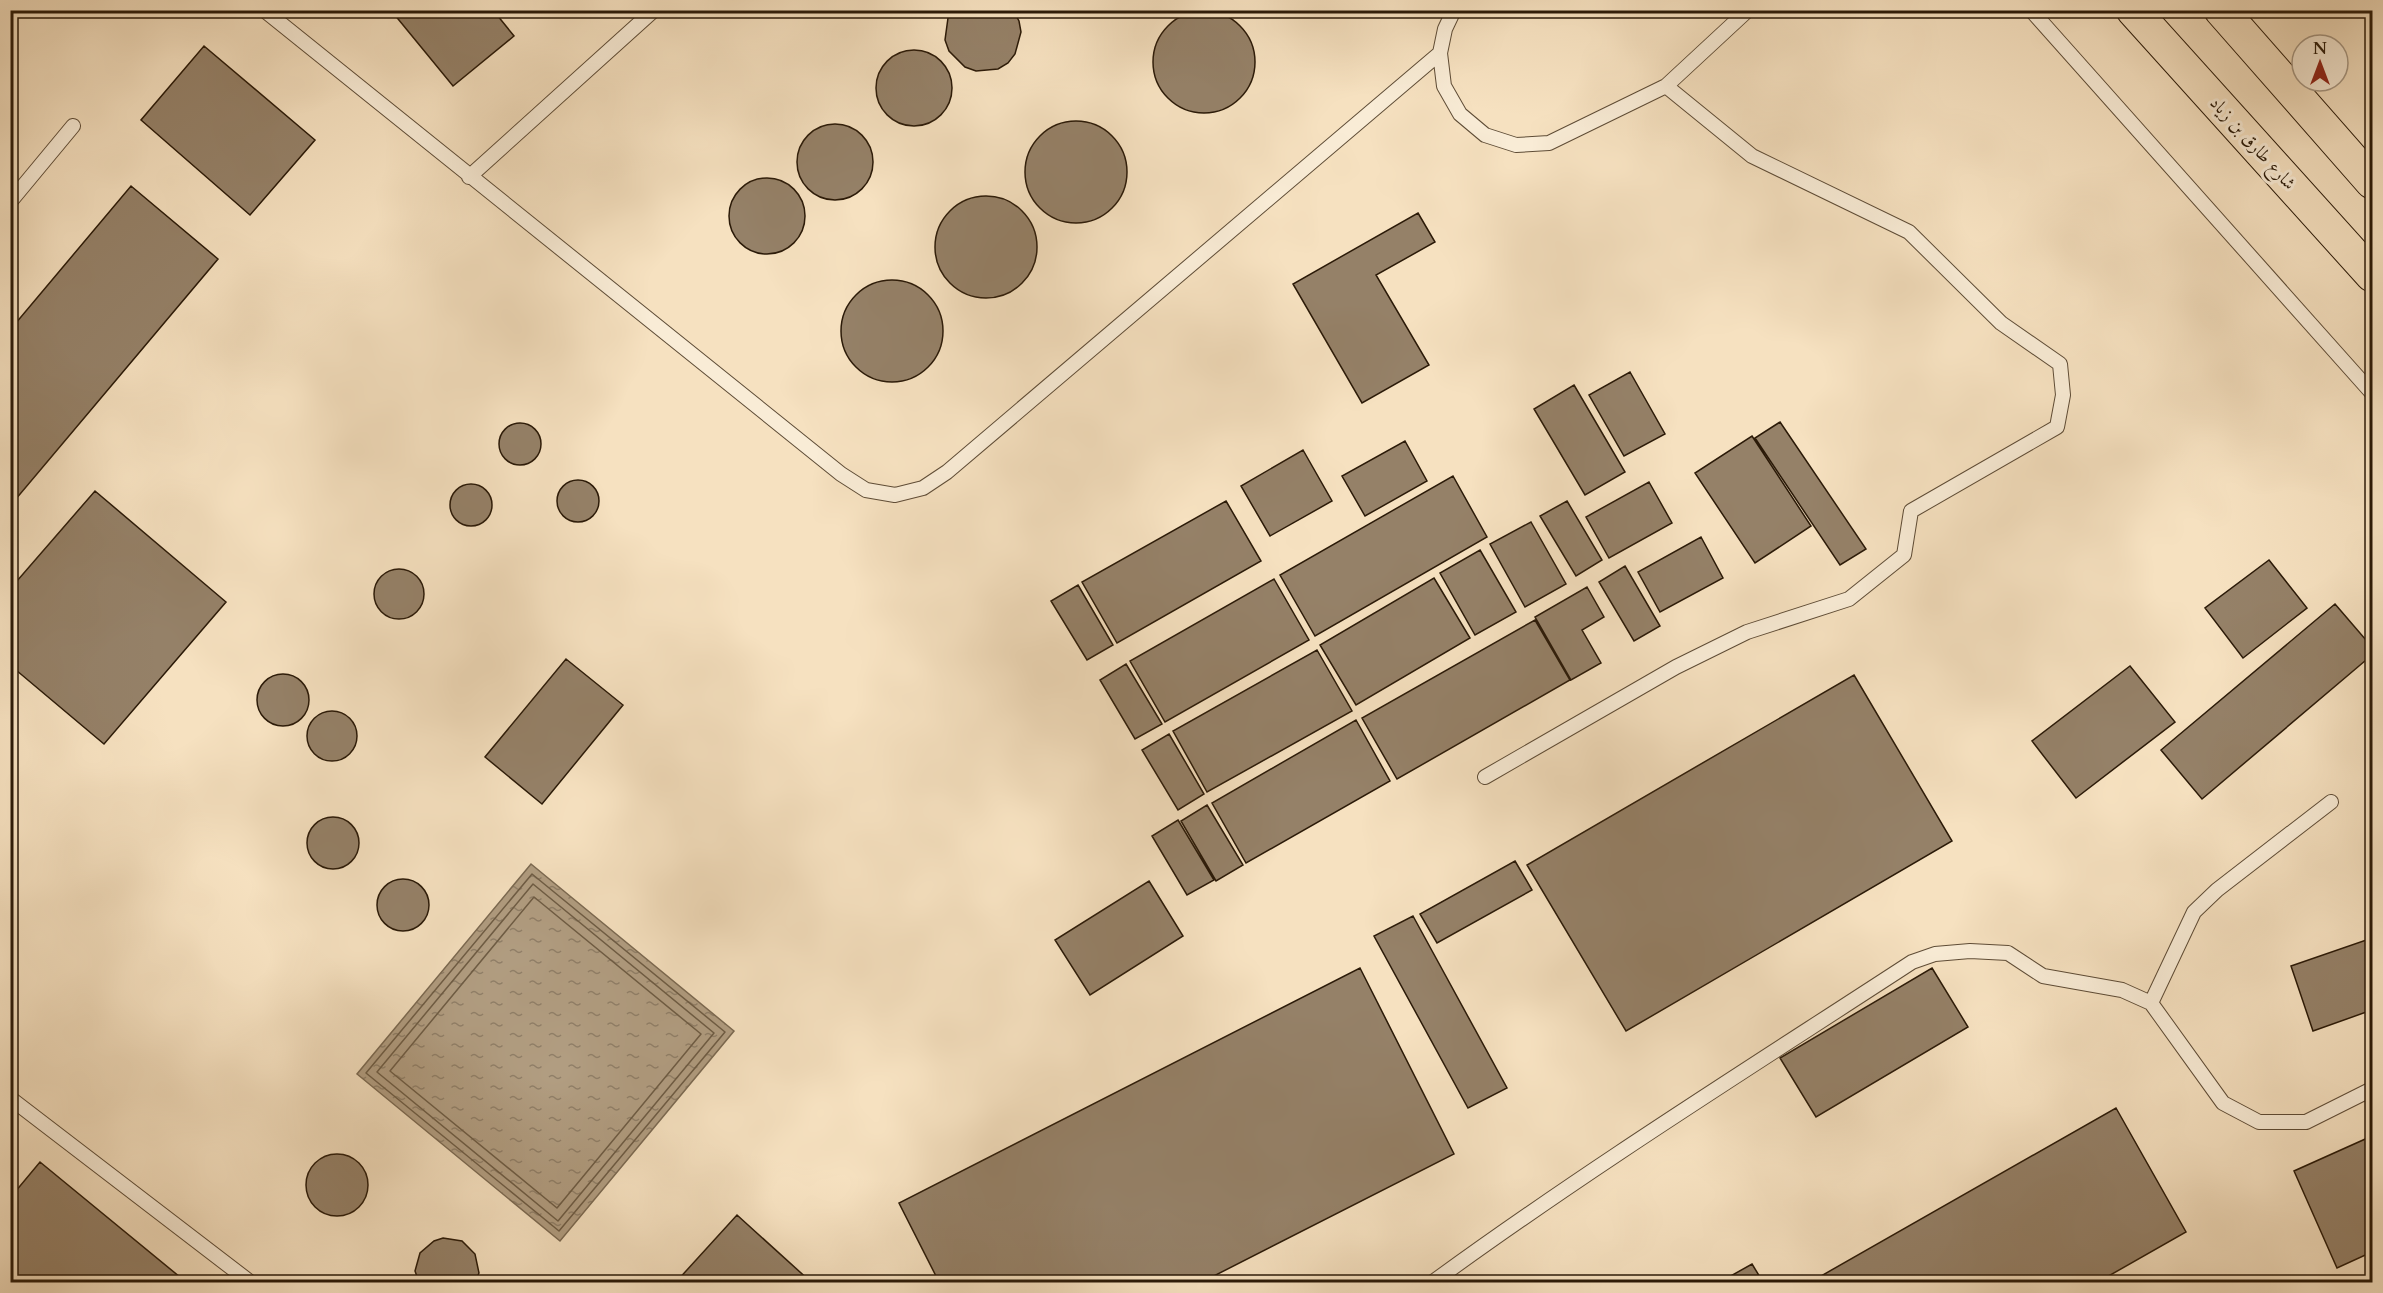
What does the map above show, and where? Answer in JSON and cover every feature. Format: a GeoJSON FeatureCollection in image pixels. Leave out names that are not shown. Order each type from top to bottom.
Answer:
{"type":"FeatureCollection","features":[{"type":"Feature","properties":{"kind":"main road","name":"شارع طارق بن زياد"},"geometry":{"type":"LineString","coordinates":[[2133,10],[2373,274]]}},
{"type":"Feature","properties":{"kind":"main road"},"geometry":{"type":"LineString","coordinates":[[2221,10],[2373,182]]}},
{"type":"Feature","properties":{"kind":"lane"},"geometry":{"type":"LineString","coordinates":[[264,10],[469,177],[842,474],[866,490],[895,495],[923,488],[947,472],[1440,53]]}},
{"type":"Feature","properties":{"kind":"lane"},"geometry":{"type":"LineString","coordinates":[[469,177],[654,10]]}},
{"type":"Feature","properties":{"kind":"lane"},"geometry":{"type":"LineString","coordinates":[[1454,10],[1444,29],[1440,53],[1444,86],[1460,114],[1485,135],[1516,145],[1549,143],[1666,86],[1748,10]]}},
{"type":"Feature","properties":{"kind":"lane"},"geometry":{"type":"LineString","coordinates":[[2031,10],[2373,393]]}},
{"type":"Feature","properties":{"kind":"lane"},"geometry":{"type":"LineString","coordinates":[[1485,777],[1676,667],[1746,632],[1849,599],[1904,555],[1911,511],[2057,427],[2063,394],[2060,364],[2001,323],[1909,232],[1752,156],[1666,86]]}},
{"type":"Feature","properties":{"kind":"lane"},"geometry":{"type":"LineString","coordinates":[[10,202],[73,126]]}},
{"type":"Feature","properties":{"kind":"lane"},"geometry":{"type":"LineString","coordinates":[[2151,1003],[2194,912],[2217,890],[2331,802]]}},
{"type":"Feature","properties":{"kind":"lane"},"geometry":{"type":"LineString","coordinates":[[1433,1282],[1507,1228],[1912,962],[1935,954],[1970,951],[2008,953],[2043,976],[2122,990],[2151,1003],[2223,1103],[2259,1122],[2306,1122],[2373,1089]]}},
{"type":"Feature","properties":{"kind":"lane"},"geometry":{"type":"LineString","coordinates":[[10,1098],[250,1282]]}},
{"type":"Feature","properties":{"kind":"water"},"geometry":{"type":"Polygon","coordinates":[[[531,864],[734,1031],[560,1241],[357,1074],[531,864]]]}},
{"type":"Feature","properties":{"kind":"building"},"geometry":{"type":"Polygon","coordinates":[[[398,10],[493,10],[514,36],[453,86],[394,14],[398,10]]]}},
{"type":"Feature","properties":{"kind":"building"},"geometry":{"type":"Polygon","coordinates":[[[953,10],[1013,10],[1019,21],[1021,32],[1015,54],[1008,63],[998,69],[976,71],[965,67],[949,51],[945,40],[948,18],[953,10]]]}},
{"type":"Feature","properties":{"kind":"building"},"geometry":{"type":"Polygon","coordinates":[[[1204,11],[1233,19],[1247,33],[1255,62],[1247,91],[1233,105],[1204,113],[1175,105],[1161,91],[1153,62],[1161,33],[1175,19],[1204,11]]]}},
{"type":"Feature","properties":{"kind":"building"},"geometry":{"type":"Polygon","coordinates":[[[204,46],[315,140],[250,215],[141,120],[204,46]]]}},
{"type":"Feature","properties":{"kind":"building"},"geometry":{"type":"Polygon","coordinates":[[[914,50],[928,53],[941,61],[949,74],[952,88],[949,102],[941,115],[928,123],[914,126],[900,123],[887,115],[879,102],[876,88],[879,74],[887,61],[900,53],[914,50]]]}},
{"type":"Feature","properties":{"kind":"building"},"geometry":{"type":"Polygon","coordinates":[[[1076,121],[1105,129],[1119,143],[1127,172],[1119,201],[1105,215],[1076,223],[1047,215],[1033,201],[1025,172],[1033,143],[1047,129],[1076,121]]]}},
{"type":"Feature","properties":{"kind":"building"},"geometry":{"type":"Polygon","coordinates":[[[835,124],[850,127],[862,135],[870,147],[873,162],[870,177],[862,189],[850,197],[835,200],[820,197],[808,189],[800,177],[797,162],[800,147],[808,135],[820,127],[835,124]]]}},
{"type":"Feature","properties":{"kind":"building"},"geometry":{"type":"Polygon","coordinates":[[[767,178],[781,181],[794,189],[802,202],[805,216],[802,230],[794,243],[781,251],[767,254],[753,251],[740,243],[732,230],[729,216],[732,202],[740,189],[753,181],[767,178]]]}},
{"type":"Feature","properties":{"kind":"building"},"geometry":{"type":"Polygon","coordinates":[[[131,186],[218,259],[10,506],[10,330],[131,186]]]}},
{"type":"Feature","properties":{"kind":"building"},"geometry":{"type":"Polygon","coordinates":[[[986,196],[1006,200],[1022,211],[1033,227],[1037,247],[1033,267],[1022,283],[1006,294],[986,298],[966,294],[950,283],[939,267],[935,247],[939,227],[950,211],[966,200],[986,196]]]}},
{"type":"Feature","properties":{"kind":"building"},"geometry":{"type":"Polygon","coordinates":[[[1418,213],[1435,242],[1376,275],[1429,365],[1362,403],[1293,284],[1418,213]]]}},
{"type":"Feature","properties":{"kind":"building"},"geometry":{"type":"Polygon","coordinates":[[[892,280],[912,284],[928,295],[939,311],[943,331],[939,351],[928,367],[912,378],[892,382],[872,378],[856,367],[845,351],[841,331],[845,311],[856,295],[872,284],[892,280]]]}},
{"type":"Feature","properties":{"kind":"building"},"geometry":{"type":"Polygon","coordinates":[[[1630,372],[1665,434],[1624,456],[1589,395],[1630,372]]]}},
{"type":"Feature","properties":{"kind":"building"},"geometry":{"type":"Polygon","coordinates":[[[1574,385],[1625,472],[1585,495],[1534,409],[1574,385]]]}},
{"type":"Feature","properties":{"kind":"building"},"geometry":{"type":"Polygon","coordinates":[[[1780,422],[1866,549],[1840,565],[1755,438],[1780,422]]]}},
{"type":"Feature","properties":{"kind":"building"},"geometry":{"type":"Polygon","coordinates":[[[520,423],[528,424],[535,429],[540,436],[540,452],[535,459],[528,464],[520,465],[512,464],[505,459],[500,452],[499,444],[500,436],[505,429],[512,424],[520,423]]]}},
{"type":"Feature","properties":{"kind":"building"},"geometry":{"type":"Polygon","coordinates":[[[1752,436],[1811,526],[1755,563],[1695,473],[1752,436]]]}},
{"type":"Feature","properties":{"kind":"building"},"geometry":{"type":"Polygon","coordinates":[[[1405,441],[1427,481],[1365,516],[1342,476],[1405,441]]]}},
{"type":"Feature","properties":{"kind":"building"},"geometry":{"type":"Polygon","coordinates":[[[1303,450],[1332,501],[1270,536],[1241,486],[1303,450]]]}},
{"type":"Feature","properties":{"kind":"building"},"geometry":{"type":"Polygon","coordinates":[[[1453,476],[1487,537],[1315,636],[1280,575],[1453,476]]]}},
{"type":"Feature","properties":{"kind":"building"},"geometry":{"type":"Polygon","coordinates":[[[578,480],[586,481],[593,486],[598,493],[598,509],[593,516],[586,521],[578,522],[570,521],[563,516],[558,509],[557,501],[558,493],[563,486],[570,481],[578,480]]]}},
{"type":"Feature","properties":{"kind":"building"},"geometry":{"type":"Polygon","coordinates":[[[1649,482],[1672,523],[1609,558],[1586,517],[1649,482]]]}},
{"type":"Feature","properties":{"kind":"building"},"geometry":{"type":"Polygon","coordinates":[[[471,484],[479,485],[486,490],[491,497],[491,513],[486,520],[479,525],[471,526],[463,525],[456,520],[451,513],[450,505],[451,497],[456,490],[463,485],[471,484]]]}},
{"type":"Feature","properties":{"kind":"building"},"geometry":{"type":"Polygon","coordinates":[[[95,491],[226,602],[104,744],[10,665],[10,589],[95,491]]]}},
{"type":"Feature","properties":{"kind":"building"},"geometry":{"type":"Polygon","coordinates":[[[1226,501],[1261,561],[1117,643],[1082,582],[1226,501]]]}},
{"type":"Feature","properties":{"kind":"building"},"geometry":{"type":"Polygon","coordinates":[[[1567,501],[1602,560],[1576,576],[1540,516],[1567,501]]]}},
{"type":"Feature","properties":{"kind":"building"},"geometry":{"type":"Polygon","coordinates":[[[1531,522],[1566,584],[1525,607],[1490,544],[1531,522]]]}},
{"type":"Feature","properties":{"kind":"building"},"geometry":{"type":"Polygon","coordinates":[[[1701,537],[1723,578],[1660,612],[1638,572],[1701,537]]]}},
{"type":"Feature","properties":{"kind":"building"},"geometry":{"type":"Polygon","coordinates":[[[1480,550],[1516,612],[1475,635],[1440,573],[1480,550]]]}},
{"type":"Feature","properties":{"kind":"building"},"geometry":{"type":"Polygon","coordinates":[[[2269,560],[2307,608],[2243,658],[2205,608],[2269,560]]]}},
{"type":"Feature","properties":{"kind":"building"},"geometry":{"type":"Polygon","coordinates":[[[1625,566],[1660,626],[1634,641],[1599,582],[1625,566]]]}},
{"type":"Feature","properties":{"kind":"building"},"geometry":{"type":"Polygon","coordinates":[[[404,569],[417,576],[423,584],[423,604],[417,612],[409,618],[394,619],[381,612],[375,604],[374,589],[381,576],[389,570],[404,569]]]}},
{"type":"Feature","properties":{"kind":"building"},"geometry":{"type":"Polygon","coordinates":[[[1434,578],[1470,638],[1356,705],[1320,645],[1434,578]]]}},
{"type":"Feature","properties":{"kind":"building"},"geometry":{"type":"Polygon","coordinates":[[[1274,579],[1309,640],[1165,722],[1130,661],[1274,579]]]}},
{"type":"Feature","properties":{"kind":"building"},"geometry":{"type":"Polygon","coordinates":[[[1078,585],[1113,645],[1087,660],[1051,601],[1078,585]]]}},
{"type":"Feature","properties":{"kind":"building"},"geometry":{"type":"Polygon","coordinates":[[[1587,587],[1604,617],[1582,630],[1601,663],[1571,680],[1535,617],[1587,587]]]}},
{"type":"Feature","properties":{"kind":"building"},"geometry":{"type":"Polygon","coordinates":[[[2335,604],[2372,647],[2372,655],[2202,799],[2161,750],[2335,604]]]}},
{"type":"Feature","properties":{"kind":"building"},"geometry":{"type":"Polygon","coordinates":[[[1535,620],[1570,680],[1397,779],[1362,718],[1535,620]]]}},
{"type":"Feature","properties":{"kind":"building"},"geometry":{"type":"Polygon","coordinates":[[[1317,650],[1352,711],[1207,792],[1173,731],[1317,650]]]}},
{"type":"Feature","properties":{"kind":"building"},"geometry":{"type":"Polygon","coordinates":[[[566,659],[623,705],[542,804],[485,757],[566,659]]]}},
{"type":"Feature","properties":{"kind":"building"},"geometry":{"type":"Polygon","coordinates":[[[1126,664],[1162,724],[1135,739],[1100,680],[1126,664]]]}},
{"type":"Feature","properties":{"kind":"building"},"geometry":{"type":"Polygon","coordinates":[[[2130,666],[2175,722],[2076,798],[2032,741],[2130,666]]]}},
{"type":"Feature","properties":{"kind":"building"},"geometry":{"type":"Polygon","coordinates":[[[283,674],[293,676],[301,682],[307,690],[309,700],[307,710],[301,718],[293,724],[283,726],[273,724],[265,718],[259,710],[257,700],[259,690],[265,682],[273,676],[283,674]]]}},
{"type":"Feature","properties":{"kind":"building"},"geometry":{"type":"Polygon","coordinates":[[[1854,675],[1952,841],[1626,1031],[1527,865],[1854,675]]]}},
{"type":"Feature","properties":{"kind":"building"},"geometry":{"type":"Polygon","coordinates":[[[337,711],[350,718],[356,726],[356,746],[350,754],[342,760],[327,761],[314,754],[308,746],[307,731],[314,718],[322,712],[337,711]]]}},
{"type":"Feature","properties":{"kind":"building"},"geometry":{"type":"Polygon","coordinates":[[[1356,720],[1390,781],[1246,863],[1212,803],[1356,720]]]}},
{"type":"Feature","properties":{"kind":"building"},"geometry":{"type":"Polygon","coordinates":[[[1169,734],[1204,794],[1178,810],[1142,750],[1169,734]]]}},
{"type":"Feature","properties":{"kind":"building"},"geometry":{"type":"Polygon","coordinates":[[[1207,805],[1243,865],[1216,881],[1181,821],[1207,805]]]}},
{"type":"Feature","properties":{"kind":"building"},"geometry":{"type":"Polygon","coordinates":[[[333,817],[343,819],[351,825],[357,833],[359,843],[357,853],[351,861],[343,867],[333,869],[323,867],[315,861],[309,853],[307,843],[309,833],[315,825],[323,819],[333,817]]]}},
{"type":"Feature","properties":{"kind":"building"},"geometry":{"type":"Polygon","coordinates":[[[1178,820],[1214,880],[1187,895],[1152,836],[1178,820]]]}},
{"type":"Feature","properties":{"kind":"building"},"geometry":{"type":"Polygon","coordinates":[[[1515,861],[1532,890],[1437,943],[1420,914],[1515,861]]]}},
{"type":"Feature","properties":{"kind":"building"},"geometry":{"type":"Polygon","coordinates":[[[403,879],[413,881],[421,887],[427,895],[429,905],[427,915],[421,923],[413,929],[403,931],[393,929],[385,923],[379,915],[377,905],[379,895],[385,887],[393,881],[403,879]]]}},
{"type":"Feature","properties":{"kind":"building"},"geometry":{"type":"Polygon","coordinates":[[[1149,881],[1183,936],[1090,995],[1055,940],[1149,881]]]}},
{"type":"Feature","properties":{"kind":"building"},"geometry":{"type":"Polygon","coordinates":[[[1413,916],[1507,1088],[1468,1108],[1374,936],[1413,916]]]}},
{"type":"Feature","properties":{"kind":"building"},"geometry":{"type":"Polygon","coordinates":[[[2372,938],[2372,1010],[2313,1031],[2291,966],[2372,938]]]}},
{"type":"Feature","properties":{"kind":"building"},"geometry":{"type":"Polygon","coordinates":[[[1360,968],[1454,1154],[1202,1282],[939,1282],[899,1203],[1360,968]]]}},
{"type":"Feature","properties":{"kind":"building"},"geometry":{"type":"Polygon","coordinates":[[[1932,968],[1968,1027],[1816,1117],[1780,1058],[1932,968]]]}},
{"type":"Feature","properties":{"kind":"building"},"geometry":{"type":"Polygon","coordinates":[[[2116,1108],[2186,1232],[2098,1282],[1815,1282],[1814,1280],[2116,1108]]]}},
{"type":"Feature","properties":{"kind":"building"},"geometry":{"type":"Polygon","coordinates":[[[2372,1136],[2372,1252],[2337,1268],[2294,1171],[2372,1136]]]}},
{"type":"Feature","properties":{"kind":"building"},"geometry":{"type":"Polygon","coordinates":[[[331,1154],[343,1154],[359,1163],[366,1173],[368,1185],[366,1197],[359,1207],[343,1216],[331,1216],[320,1211],[311,1202],[306,1191],[306,1179],[311,1168],[320,1159],[331,1154]]]}},
{"type":"Feature","properties":{"kind":"building"},"geometry":{"type":"Polygon","coordinates":[[[40,1162],[186,1282],[10,1282],[10,1198],[40,1162]]]}},
{"type":"Feature","properties":{"kind":"building"},"geometry":{"type":"Polygon","coordinates":[[[737,1215],[811,1282],[676,1282],[737,1215]]]}},
{"type":"Feature","properties":{"kind":"building"},"geometry":{"type":"Polygon","coordinates":[[[443,1238],[462,1241],[475,1254],[479,1273],[475,1282],[419,1282],[415,1271],[420,1253],[434,1241],[443,1238]]]}},
{"type":"Feature","properties":{"kind":"building"},"geometry":{"type":"Polygon","coordinates":[[[1752,1264],[1763,1282],[1720,1282],[1752,1264]]]}}]}
